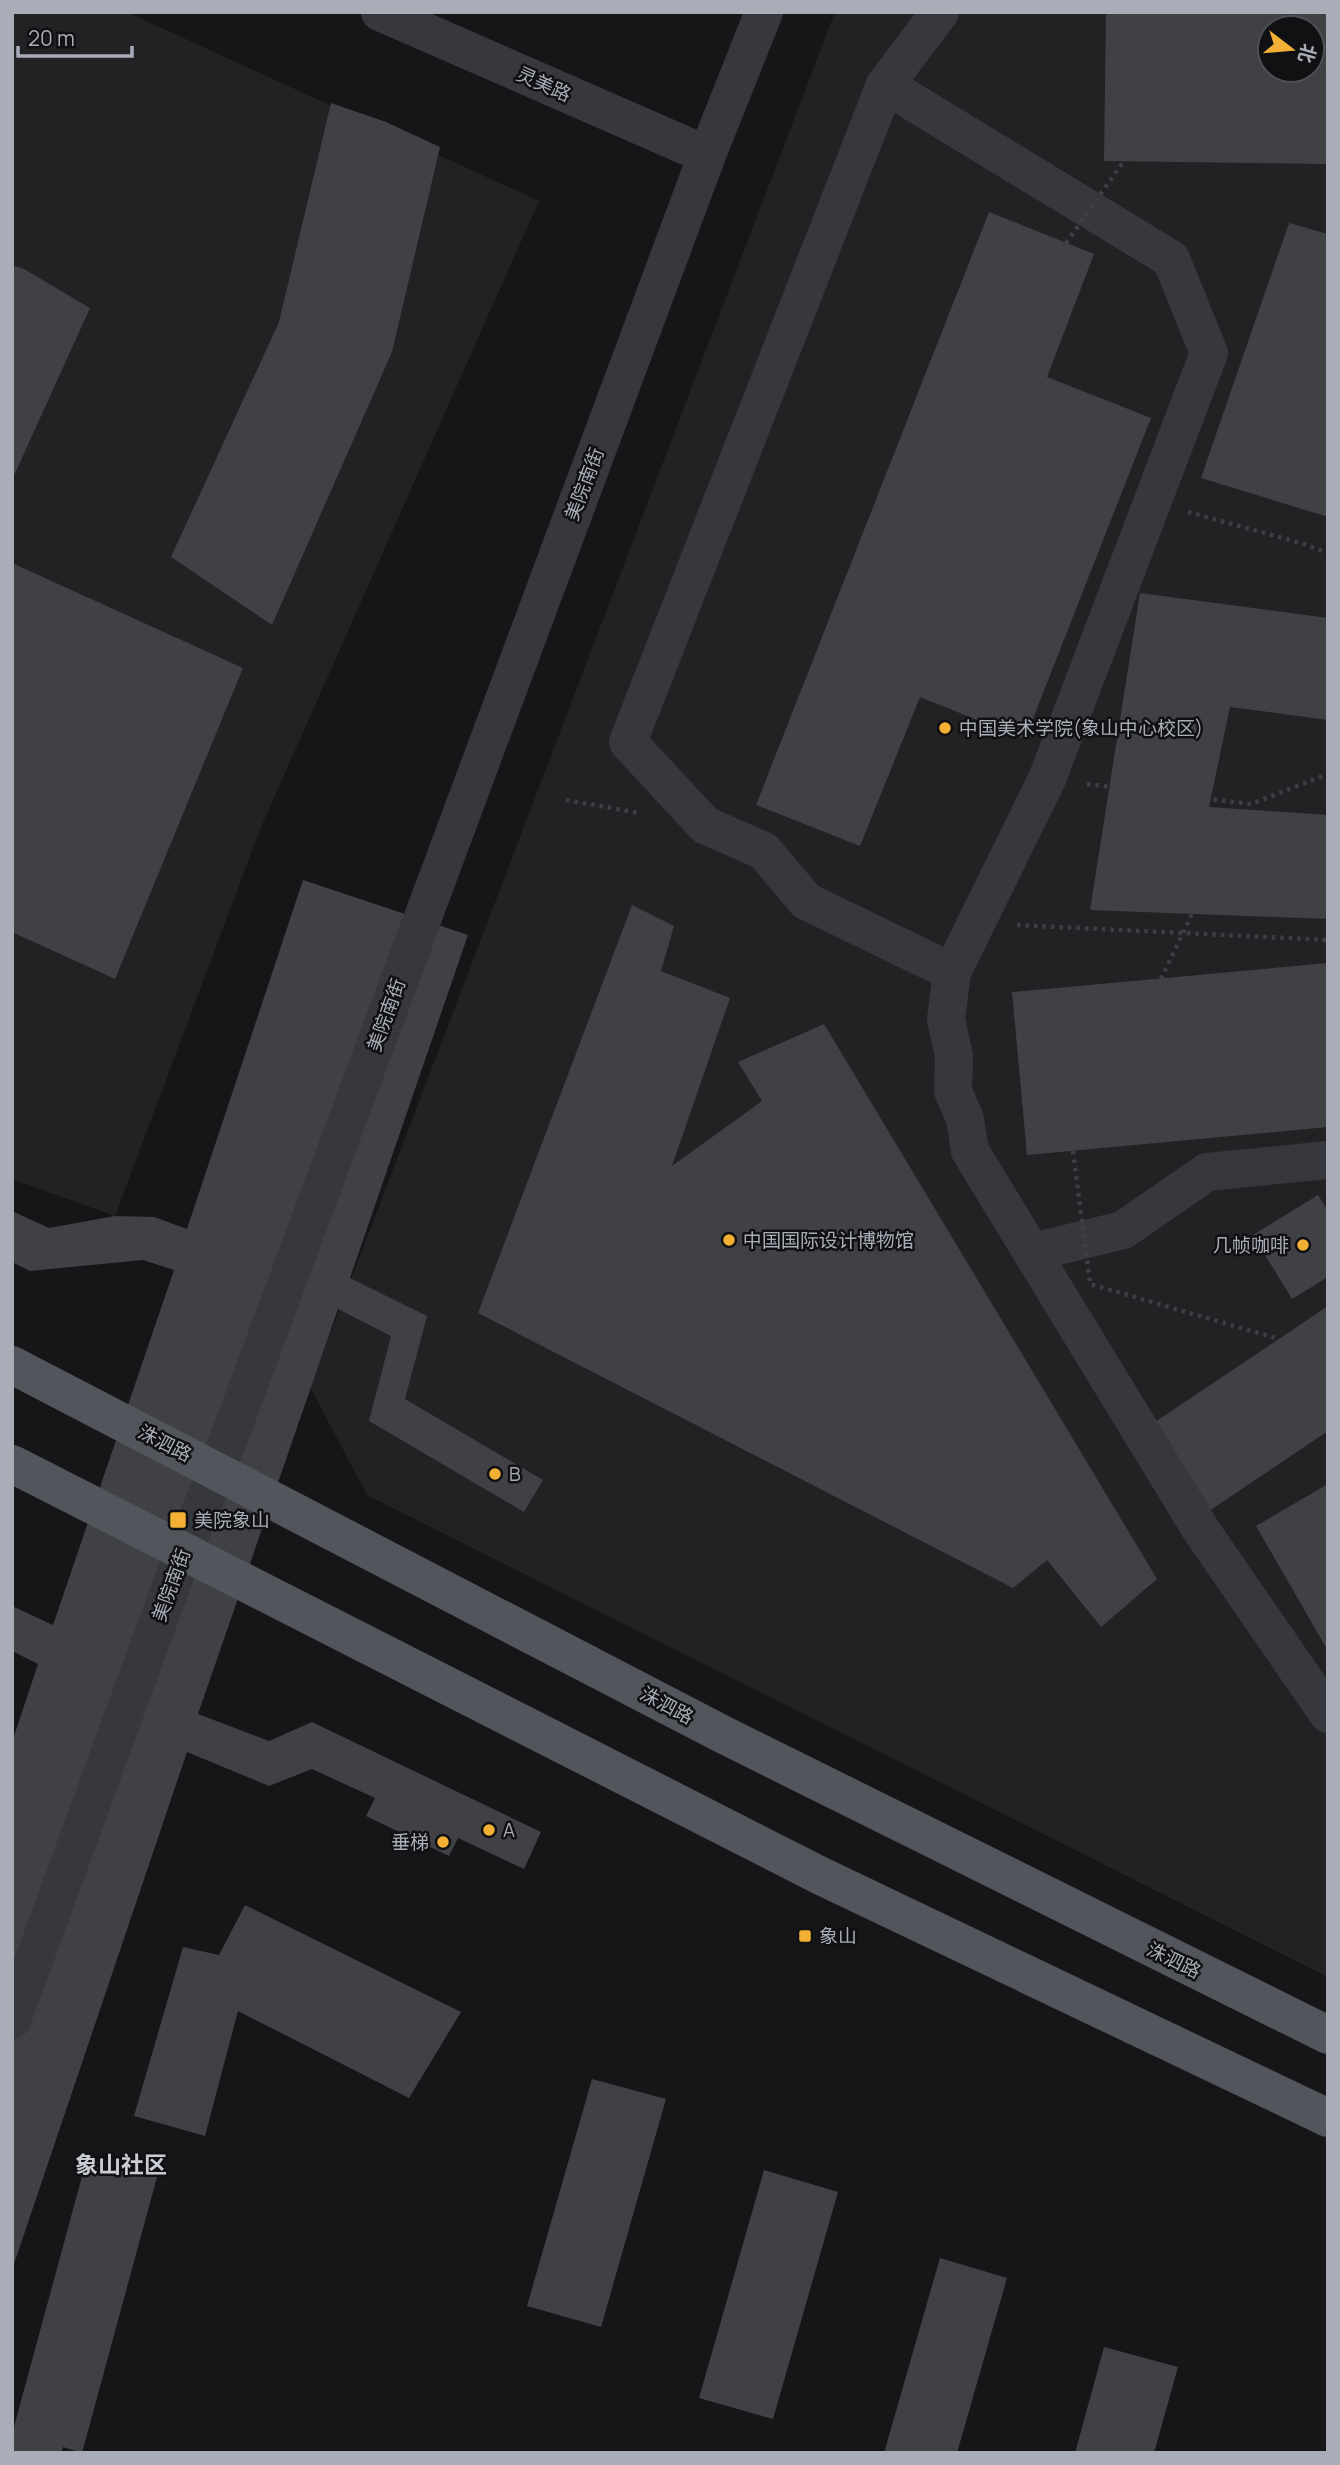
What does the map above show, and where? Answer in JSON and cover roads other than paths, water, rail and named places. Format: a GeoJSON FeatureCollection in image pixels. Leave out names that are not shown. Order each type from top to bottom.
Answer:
{"type":"FeatureCollection","features":[{"type":"Feature","properties":{"kind":"main road","name":"洙泗路"},"geometry":{"type":"LineString","coordinates":[[12,1365],[724,1735],[1328,2035]]}},
{"type":"Feature","properties":{"kind":"main road"},"geometry":{"type":"LineString","coordinates":[[12,1464],[809,1870],[1328,2118]]}},
{"type":"Feature","properties":{"kind":"street","name":"灵美路"},"geometry":{"type":"LineString","coordinates":[[380,12],[707,155]]}},
{"type":"Feature","properties":{"kind":"street","name":"美院南街"},"geometry":{"type":"LineString","coordinates":[[12,2020],[184,1551],[217,1470],[707,155],[764,12]]}},
{"type":"Feature","properties":{"kind":"street"},"geometry":{"type":"LineString","coordinates":[[940,12],[885,85],[628,742],[705,824],[764,851],[807,901],[952,972]]}},
{"type":"Feature","properties":{"kind":"street"},"geometry":{"type":"LineString","coordinates":[[885,85],[1171,259],[1209,353],[1048,779],[952,972],[946,1019],[954,1056],[953,1091],[965,1119],[971,1151],[1201,1530],[1328,1714]]}},
{"type":"Feature","properties":{"kind":"street"},"geometry":{"type":"LineString","coordinates":[[1033,1252],[1123,1230],[1207,1172],[1328,1160]]}},
{"type":"Feature","properties":{"kind":"place","name":"中国美术学院(象山中心校区)"},"geometry":{"type":"Point","coordinates":[945,728]}},
{"type":"Feature","properties":{"kind":"place","name":"中国国际设计博物馆"},"geometry":{"type":"Point","coordinates":[729,1240]}},
{"type":"Feature","properties":{"kind":"place","name":"几帧咖啡"},"geometry":{"type":"Point","coordinates":[1303,1245]}},
{"type":"Feature","properties":{"kind":"place","name":"B"},"geometry":{"type":"Point","coordinates":[495,1474]}},
{"type":"Feature","properties":{"kind":"place","name":"美院象山"},"geometry":{"type":"Point","coordinates":[178,1520]}},
{"type":"Feature","properties":{"kind":"place","name":"A"},"geometry":{"type":"Point","coordinates":[489,1830]}},
{"type":"Feature","properties":{"kind":"place","name":"垂梯"},"geometry":{"type":"Point","coordinates":[443,1842]}},
{"type":"Feature","properties":{"kind":"place","name":"象山"},"geometry":{"type":"Point","coordinates":[805,1936]}},
{"type":"Feature","properties":{"kind":"district","name":"象山社区"},"geometry":{"type":"Point","coordinates":[121,2164]}}]}
